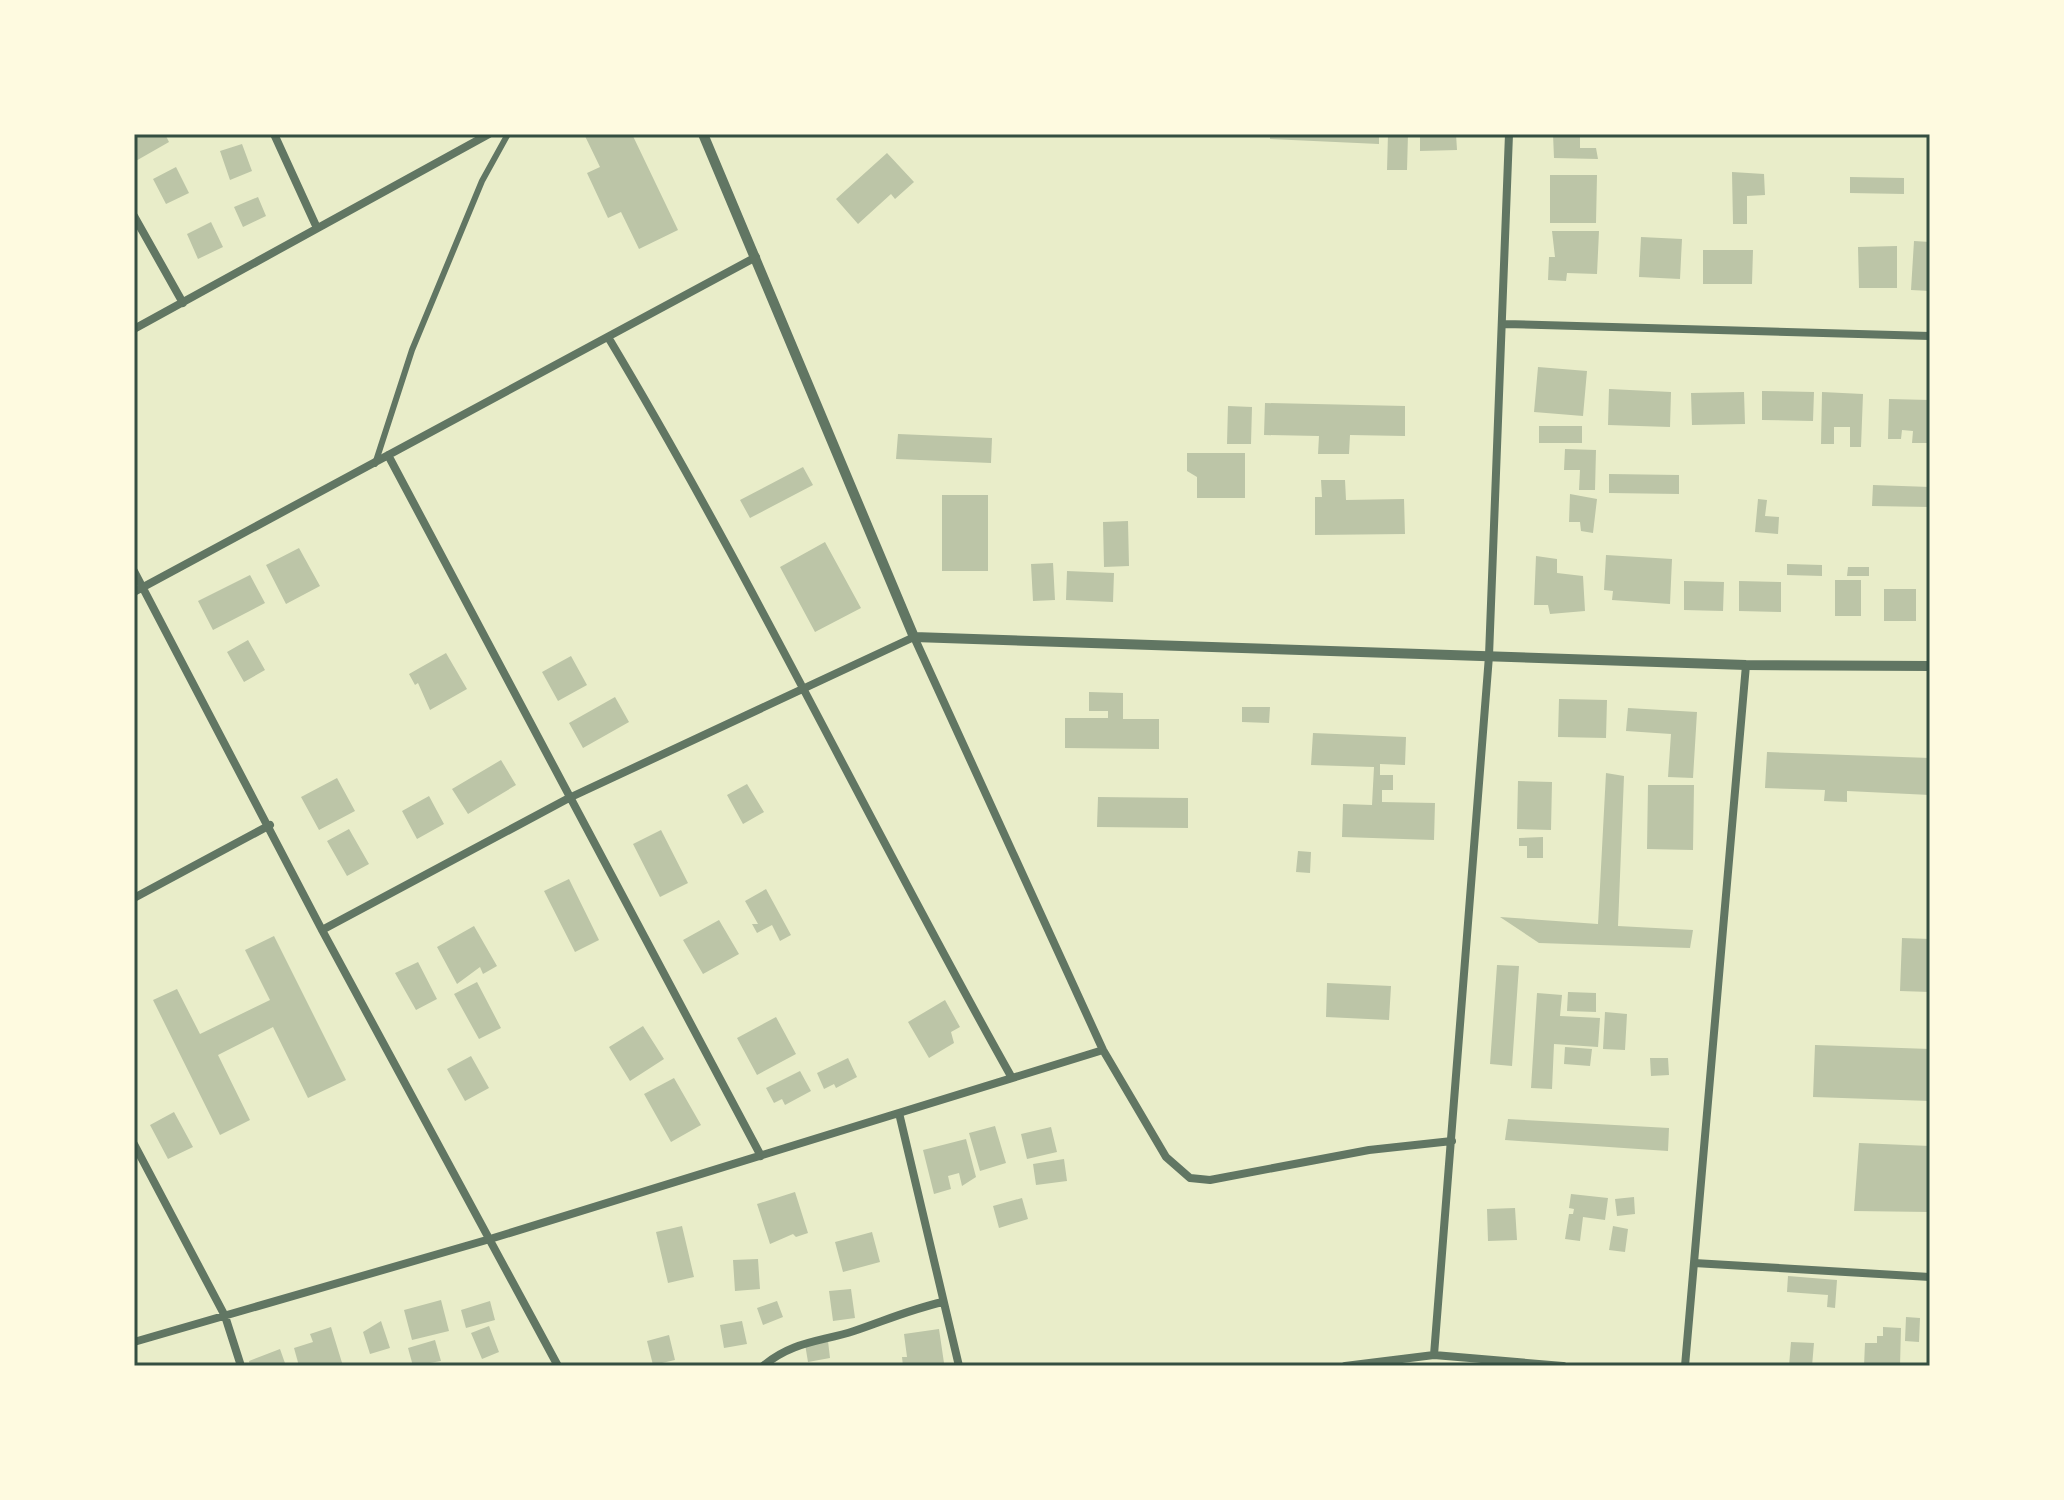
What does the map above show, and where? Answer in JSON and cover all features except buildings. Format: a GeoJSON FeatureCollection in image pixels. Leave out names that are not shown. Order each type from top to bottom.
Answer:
{"type":"FeatureCollection","features":[{"type":"Feature","properties":{"kind":"street"},"geometry":{"type":"LineString","coordinates":[[274,134],[317,228]]}},
{"type":"Feature","properties":{"kind":"street"},"geometry":{"type":"LineString","coordinates":[[134,329],[489,134]]}},
{"type":"Feature","properties":{"kind":"street"},"geometry":{"type":"LineString","coordinates":[[375,464],[412,350],[482,181],[508,134]]}},
{"type":"Feature","properties":{"kind":"street"},"geometry":{"type":"LineString","coordinates":[[703,134],[914,637],[1103,1050],[1166,1157],[1190,1178],[1229,1179],[1331,1156],[1452,1141]]}},
{"type":"Feature","properties":{"kind":"street"},"geometry":{"type":"LineString","coordinates":[[1434,1355],[1489,656],[1509,134]]}},
{"type":"Feature","properties":{"kind":"street"},"geometry":{"type":"LineString","coordinates":[[134,216],[183,303]]}},
{"type":"Feature","properties":{"kind":"street"},"geometry":{"type":"LineString","coordinates":[[134,592],[756,257]]}},
{"type":"Feature","properties":{"kind":"street"},"geometry":{"type":"LineString","coordinates":[[1504,324],[1930,336]]}},
{"type":"Feature","properties":{"kind":"street"},"geometry":{"type":"LineString","coordinates":[[608,337],[670,441],[1012,1078]]}},
{"type":"Feature","properties":{"kind":"street"},"geometry":{"type":"LineString","coordinates":[[388,455],[761,1156]]}},
{"type":"Feature","properties":{"kind":"street"},"geometry":{"type":"LineString","coordinates":[[134,571],[270,825],[322,930],[558,1366]]}},
{"type":"Feature","properties":{"kind":"street"},"geometry":{"type":"LineString","coordinates":[[322,930],[569,798],[914,637],[1746,665],[1930,666]]}},
{"type":"Feature","properties":{"kind":"street"},"geometry":{"type":"LineString","coordinates":[[1685,1366],[1746,665]]}},
{"type":"Feature","properties":{"kind":"street"},"geometry":{"type":"LineString","coordinates":[[134,898],[270,825]]}},
{"type":"Feature","properties":{"kind":"street"},"geometry":{"type":"LineString","coordinates":[[134,1342],[490,1239],[1103,1050]]}},
{"type":"Feature","properties":{"kind":"street"},"geometry":{"type":"LineString","coordinates":[[899,1113],[959,1366]]}},
{"type":"Feature","properties":{"kind":"street"},"geometry":{"type":"LineString","coordinates":[[134,1144],[225,1316],[241,1366]]}},
{"type":"Feature","properties":{"kind":"street"},"geometry":{"type":"LineString","coordinates":[[1694,1263],[1930,1277]]}},
{"type":"Feature","properties":{"kind":"street"},"geometry":{"type":"LineString","coordinates":[[763,1366],[810,1339],[855,1330],[897,1314],[943,1302]]}},
{"type":"Feature","properties":{"kind":"street"},"geometry":{"type":"LineString","coordinates":[[1345,1366],[1434,1355],[1563,1366]]}}]}
